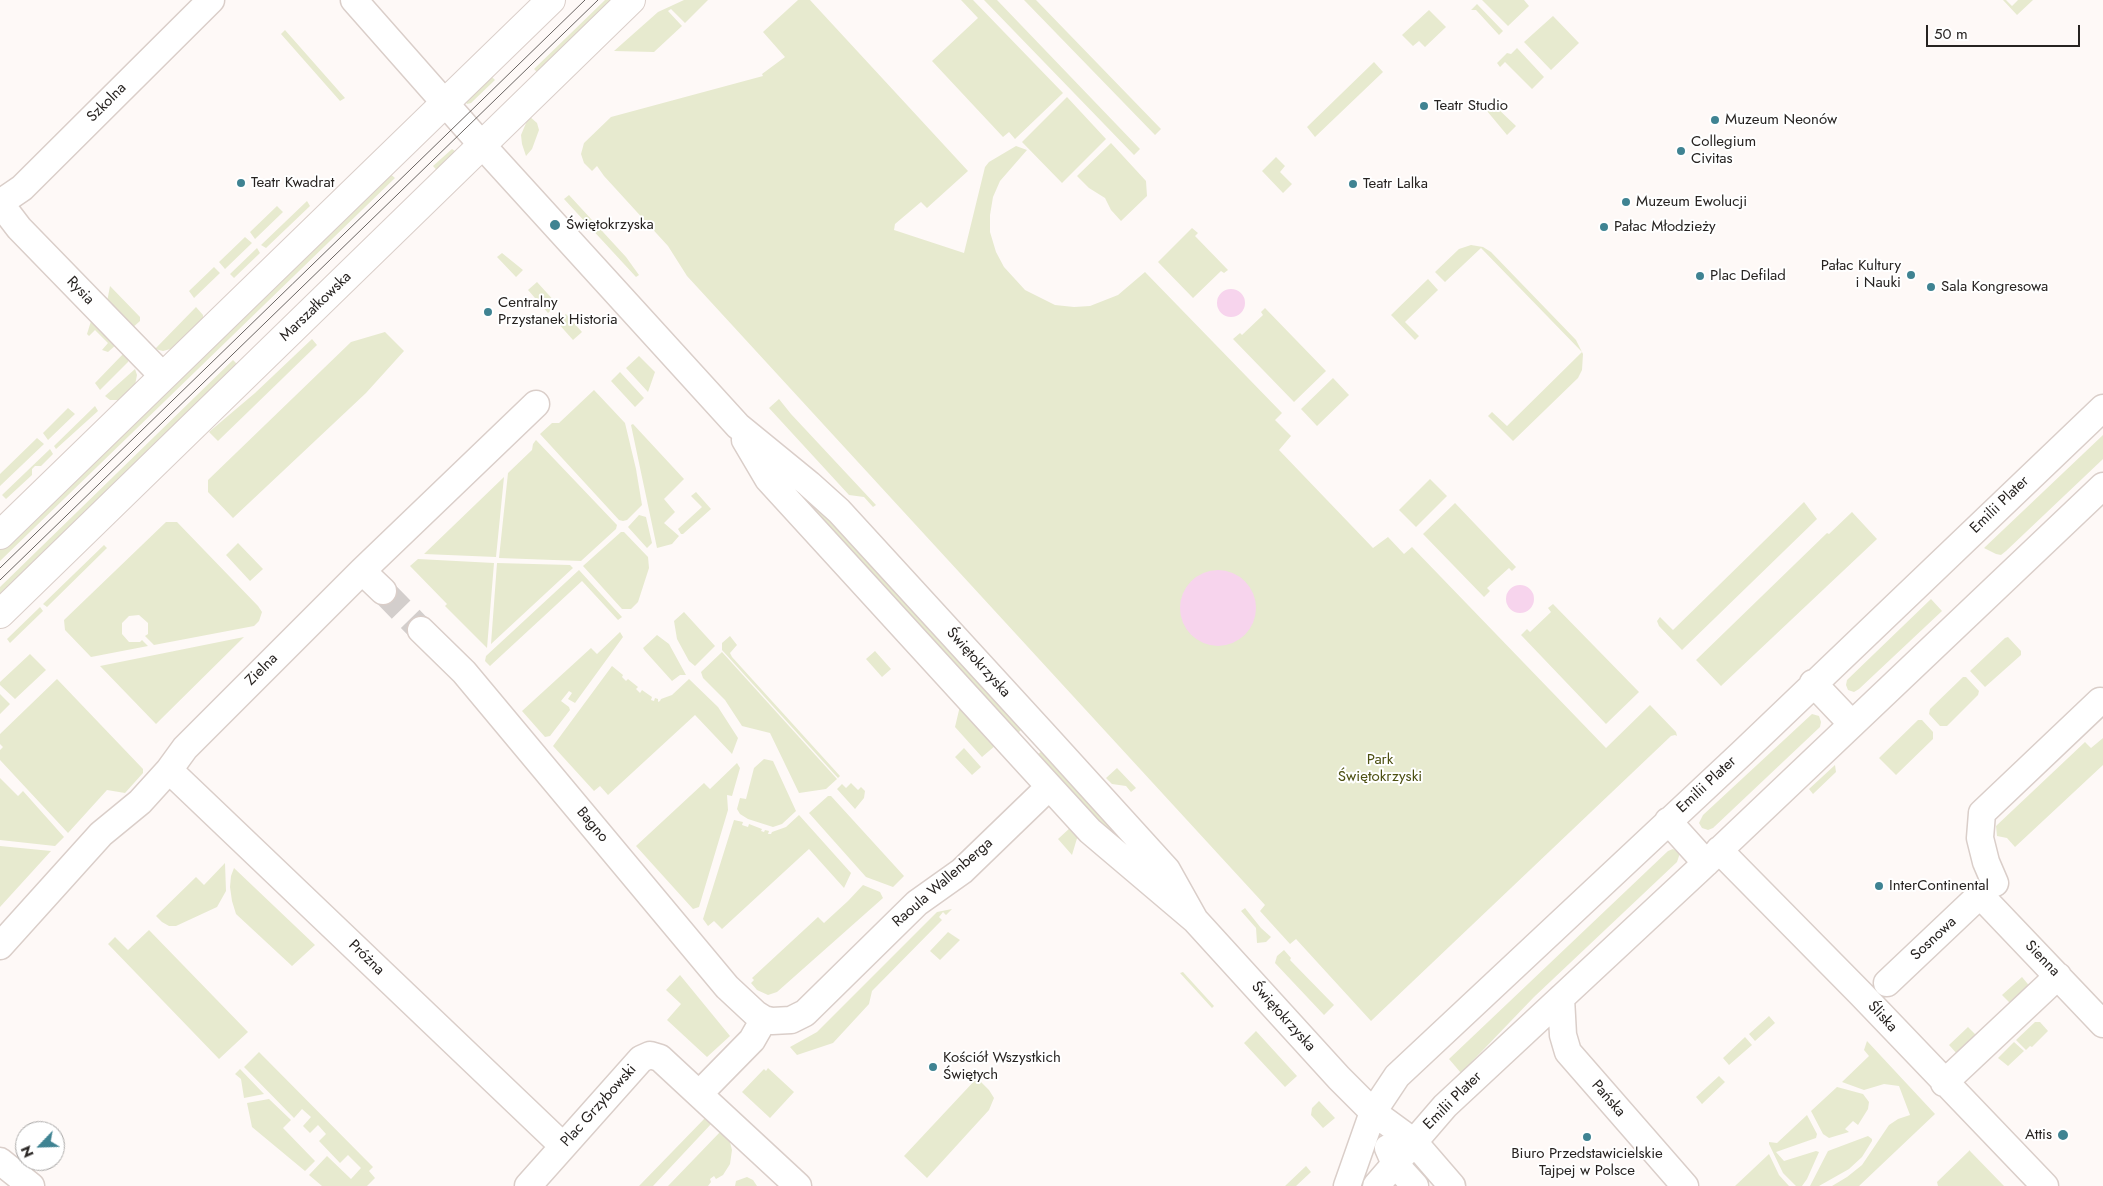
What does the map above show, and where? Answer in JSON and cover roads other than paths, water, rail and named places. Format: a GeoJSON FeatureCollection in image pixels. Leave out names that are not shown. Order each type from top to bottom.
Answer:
{"type":"FeatureCollection","features":[{"type":"Feature","properties":{"kind":"main road"},"geometry":{"type":"LineString","coordinates":[[0,535],[551,0]]}},
{"type":"Feature","properties":{"kind":"main road","name":"Marszałkowska"},"geometry":{"type":"LineString","coordinates":[[0,614],[631,0]]}},
{"type":"Feature","properties":{"kind":"street","name":"Szkolna"},"geometry":{"type":"LineString","coordinates":[[0,203],[22,188],[211,0]]}},
{"type":"Feature","properties":{"kind":"street","name":"Świętokrzyska"},"geometry":{"type":"LineString","coordinates":[[354,0],[482,145],[738,426],[839,511],[1167,870],[1195,920]]}},
{"type":"Feature","properties":{"kind":"street","name":"Rysia"},"geometry":{"type":"LineString","coordinates":[[0,203],[19,228],[164,376]]}},
{"type":"Feature","properties":{"kind":"street","name":"Zielna"},"geometry":{"type":"LineString","coordinates":[[0,946],[101,834],[140,802],[169,770],[185,748],[362,571],[536,404]]}},
{"type":"Feature","properties":{"kind":"street","name":"Emilii Plater"},"geometry":{"type":"LineString","coordinates":[[1347,1186],[1373,1112],[1397,1076],[1668,822],[2103,408]]}},
{"type":"Feature","properties":{"kind":"street","name":"Świętokrzyska"},"geometry":{"type":"LineString","coordinates":[[738,426],[768,479],[1049,787],[1096,836],[1195,920],[1334,1072],[1373,1112],[1414,1142],[1452,1186]]}},
{"type":"Feature","properties":{"kind":"street","name":"Emilii Plater"},"geometry":{"type":"LineString","coordinates":[[1376,1186],[1445,1106],[2103,486]]}},
{"type":"Feature","properties":{"kind":"street"},"geometry":{"type":"LineString","coordinates":[[362,571],[383,592]]}},
{"type":"Feature","properties":{"kind":"street","name":"Bagno"},"geometry":{"type":"LineString","coordinates":[[420,630],[464,672],[728,987],[764,1019]]}},
{"type":"Feature","properties":{"kind":"street"},"geometry":{"type":"LineString","coordinates":[[1813,683],[1852,724]]}},
{"type":"Feature","properties":{"kind":"street"},"geometry":{"type":"LineString","coordinates":[[1988,889],[1986,862],[1980,838],[1982,813],[2100,701]]}},
{"type":"Feature","properties":{"kind":"street","name":"Próżna"},"geometry":{"type":"LineString","coordinates":[[169,770],[563,1146]]}},
{"type":"Feature","properties":{"kind":"street","name":"Raoula Wallenberga"},"geometry":{"type":"LineString","coordinates":[[764,1019],[776,1022],[786,1021],[806,1013],[917,902],[958,874],[1049,787]]}},
{"type":"Feature","properties":{"kind":"street","name":"Śliska"},"geometry":{"type":"LineString","coordinates":[[1668,822],[1712,856],[1861,994],[2044,1186]]}},
{"type":"Feature","properties":{"kind":"street","name":"Sienna"},"geometry":{"type":"LineString","coordinates":[[1988,889],[2058,976],[2103,1024]]}},
{"type":"Feature","properties":{"kind":"street","name":"Sosnowa"},"geometry":{"type":"LineString","coordinates":[[1887,983],[1988,889]]}},
{"type":"Feature","properties":{"kind":"street"},"geometry":{"type":"LineString","coordinates":[[1944,1083],[2058,976]]}},
{"type":"Feature","properties":{"kind":"street","name":"Pańska"},"geometry":{"type":"LineString","coordinates":[[1561,998],[1563,1035],[1568,1052],[1685,1186]]}},
{"type":"Feature","properties":{"kind":"street"},"geometry":{"type":"LineString","coordinates":[[699,1094],[752,1040],[764,1019]]}},
{"type":"Feature","properties":{"kind":"street","name":"Plac Grzybowski"},"geometry":{"type":"LineString","coordinates":[[528,1186],[641,1059],[650,1056],[660,1058],[798,1186]]}},
{"type":"Feature","properties":{"kind":"street","name":"Świętokrzyska"},"geometry":{"type":"LineString","coordinates":[[1373,1112],[1395,1164],[1415,1186]]}},
{"type":"Feature","properties":{"kind":"street"},"geometry":{"type":"LineString","coordinates":[[0,1161],[31,1186]]}},
{"type":"Feature","properties":{"kind":"tunnel"},"geometry":{"type":"LineString","coordinates":[[383,591],[421,630]]}},
{"type":"Feature","properties":{"kind":"tram line"},"geometry":{"type":"LineString","coordinates":[[0,568],[585,0]]}},
{"type":"Feature","properties":{"kind":"tram line"},"geometry":{"type":"LineString","coordinates":[[0,580],[598,0]]}},
{"type":"Feature","properties":{"kind":"place","name":"Teatr Studio"},"geometry":{"type":"Point","coordinates":[1424,106]}},
{"type":"Feature","properties":{"kind":"place","name":"Muzeum Neonów"},"geometry":{"type":"Point","coordinates":[1715,120]}},
{"type":"Feature","properties":{"kind":"place","name":"Collegium Civitas"},"geometry":{"type":"Point","coordinates":[1681,151]}},
{"type":"Feature","properties":{"kind":"place","name":"Teatr Kwadrat"},"geometry":{"type":"Point","coordinates":[241,183]}},
{"type":"Feature","properties":{"kind":"place","name":"Teatr Lalka"},"geometry":{"type":"Point","coordinates":[1353,184]}},
{"type":"Feature","properties":{"kind":"place","name":"Muzeum Ewolucji"},"geometry":{"type":"Point","coordinates":[1626,202]}},
{"type":"Feature","properties":{"kind":"place","name":"Świętokrzyska"},"geometry":{"type":"Point","coordinates":[555,225]}},
{"type":"Feature","properties":{"kind":"place","name":"Pałac Młodzieży"},"geometry":{"type":"Point","coordinates":[1604,227]}},
{"type":"Feature","properties":{"kind":"place","name":"Pałac Kultury i Nauki"},"geometry":{"type":"Point","coordinates":[1911,275]}},
{"type":"Feature","properties":{"kind":"place","name":"Plac Defilad"},"geometry":{"type":"Point","coordinates":[1700,276]}},
{"type":"Feature","properties":{"kind":"place","name":"Sala Kongresowa"},"geometry":{"type":"Point","coordinates":[1931,287]}},
{"type":"Feature","properties":{"kind":"place","name":"Centralny Przystanek Historia"},"geometry":{"type":"Point","coordinates":[488,312]}},
{"type":"Feature","properties":{"kind":"place","name":"InterContinental"},"geometry":{"type":"Point","coordinates":[1879,886]}},
{"type":"Feature","properties":{"kind":"place","name":"Kościół Wszystkich Świętych"},"geometry":{"type":"Point","coordinates":[933,1067]}},
{"type":"Feature","properties":{"kind":"place","name":"Attis"},"geometry":{"type":"Point","coordinates":[2063,1135]}},
{"type":"Feature","properties":{"kind":"place","name":"Biuro Przedstawicielskie Tajpej w Polsce"},"geometry":{"type":"Point","coordinates":[1587,1137]}},
{"type":"Feature","properties":{"kind":"park label","name":"Park Świętokrzyski"},"geometry":{"type":"Point","coordinates":[1380,768]}}]}
